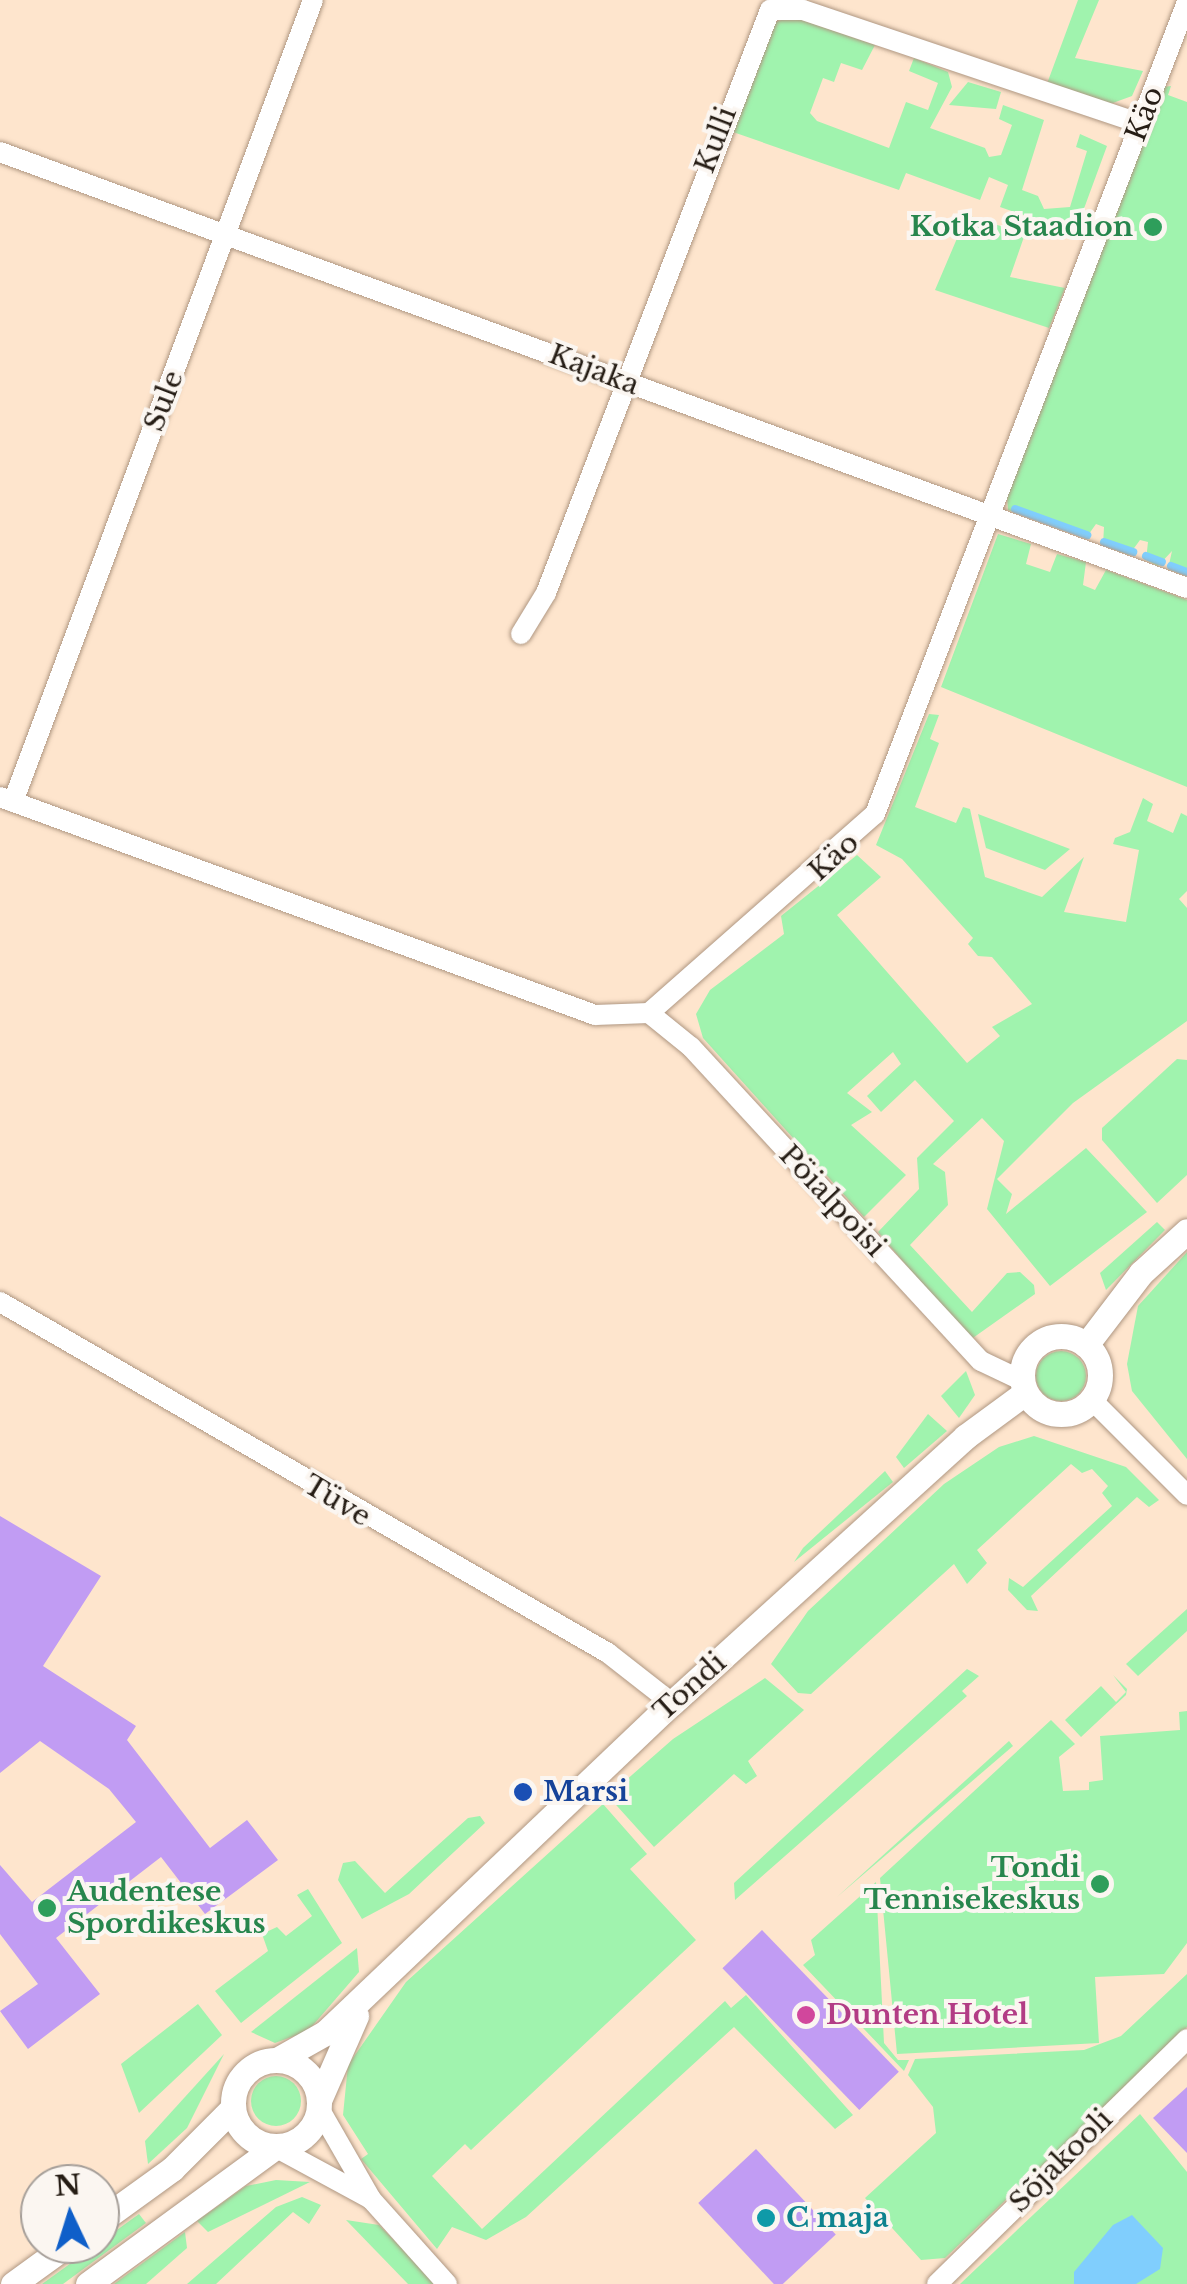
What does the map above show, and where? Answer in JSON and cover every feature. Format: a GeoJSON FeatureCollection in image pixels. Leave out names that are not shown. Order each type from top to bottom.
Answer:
{"type":"FeatureCollection","features":[{"type":"Feature","properties":{"kind":"street","name":"Sule"},"geometry":{"type":"LineString","coordinates":[[7,799],[227,232],[312,0]]}},
{"type":"Feature","properties":{"kind":"street","name":"Käo"},"geometry":{"type":"LineString","coordinates":[[649,1013],[868,825],[1187,2]]}},
{"type":"Feature","properties":{"kind":"street","name":"Kulli"},"geometry":{"type":"LineString","coordinates":[[522,634],[546,593],[623,382],[770,10],[804,10],[1141,124]]}},
{"type":"Feature","properties":{"kind":"street","name":"Kajaka"},"geometry":{"type":"LineString","coordinates":[[0,152],[227,232],[1187,588]]}},
{"type":"Feature","properties":{"kind":"street"},"geometry":{"type":"LineString","coordinates":[[7,799],[595,1015],[649,1013]]}},
{"type":"Feature","properties":{"kind":"street","name":"Pöialpoisi"},"geometry":{"type":"LineString","coordinates":[[649,1013],[690,1047],[981,1361],[1023,1387]]}},
{"type":"Feature","properties":{"kind":"street"},"geometry":{"type":"LineString","coordinates":[[1086,1345],[1141,1273],[1187,1231]]}},
{"type":"Feature","properties":{"kind":"street","name":"Tüve"},"geometry":{"type":"LineString","coordinates":[[0,1302],[608,1654],[672,1704]]}},
{"type":"Feature","properties":{"kind":"street"},"geometry":{"type":"LineString","coordinates":[[1061,1336],[1086,1345],[1100,1366],[1092,1400],[1056,1415],[1023,1387],[1036,1344],[1061,1336]]}},
{"type":"Feature","properties":{"kind":"street","name":"Tondi"},"geometry":{"type":"LineString","coordinates":[[277,2060],[325,2033],[672,1704],[1023,1387]]}},
{"type":"Feature","properties":{"kind":"street"},"geometry":{"type":"LineString","coordinates":[[1092,1400],[1187,1496]]}},
{"type":"Feature","properties":{"kind":"street","name":"Tondi"},"geometry":{"type":"LineString","coordinates":[[320,2104],[364,1993]]}},
{"type":"Feature","properties":{"kind":"street","name":"Sõjakooli"},"geometry":{"type":"LineString","coordinates":[[937,2284],[1187,2039]]}},
{"type":"Feature","properties":{"kind":"street"},"geometry":{"type":"LineString","coordinates":[[120,2207],[172,2169],[233,2108],[244,2074],[277,2060],[308,2073],[320,2104],[371,2199],[447,2284]]}},
{"type":"Feature","properties":{"kind":"street"},"geometry":{"type":"LineString","coordinates":[[88,2284],[275,2146],[300,2140],[320,2104]]}},
{"type":"Feature","properties":{"kind":"street"},"geometry":{"type":"LineString","coordinates":[[233,2108],[247,2136],[275,2146],[371,2199]]}},
{"type":"Feature","properties":{"kind":"street"},"geometry":{"type":"LineString","coordinates":[[13,2284],[40,2264]]}},
{"type":"Feature","properties":{"kind":"green space"},"geometry":{"type":"Polygon","coordinates":[[[1078,0],[1099,0],[1075,58],[1143,71],[1132,96],[1110,104],[1045,89],[1078,0]]]}},
{"type":"Feature","properties":{"kind":"green space"},"geometry":{"type":"Polygon","coordinates":[[[791,16],[875,45],[862,70],[841,63],[834,82],[823,78],[810,113],[817,121],[889,148],[906,102],[928,110],[938,83],[909,71],[914,58],[948,72],[952,87],[930,128],[985,148],[989,157],[1001,155],[1012,125],[999,119],[1003,105],[1044,120],[1022,190],[1038,196],[1044,209],[1070,207],[1087,151],[1076,147],[1080,134],[1107,146],[1075,233],[1000,207],[1008,185],[989,177],[980,200],[906,173],[899,190],[733,132],[776,22],[791,16]]]}},
{"type":"Feature","properties":{"kind":"green space"},"geometry":{"type":"Polygon","coordinates":[[[968,82],[1001,92],[996,109],[949,105],[968,82]]]}},
{"type":"Feature","properties":{"kind":"green space"},"geometry":{"type":"Polygon","coordinates":[[[1171,86],[1168,95],[1187,102],[1187,576],[1168,569],[1172,551],[1158,566],[1146,560],[1148,542],[1140,540],[1129,555],[1103,545],[1104,527],[1096,524],[1086,538],[1008,510],[1007,497],[1163,87],[1171,86]]]}},
{"type":"Feature","properties":{"kind":"green space"},"geometry":{"type":"Polygon","coordinates":[[[967,215],[1025,234],[1010,277],[1065,288],[1049,328],[935,290],[967,215]]]}},
{"type":"Feature","properties":{"kind":"green space"},"geometry":{"type":"Polygon","coordinates":[[[998,534],[1031,544],[1026,564],[1050,572],[1057,554],[1086,562],[1083,585],[1095,590],[1106,570],[1187,600],[1187,787],[941,687],[998,534]]]}},
{"type":"Feature","properties":{"kind":"green space"},"geometry":{"type":"Polygon","coordinates":[[[929,714],[939,715],[930,739],[939,743],[915,807],[956,823],[963,807],[970,809],[985,877],[1042,897],[1084,857],[1064,912],[1126,922],[1139,850],[1113,844],[1115,838],[1130,832],[1143,798],[1153,804],[1147,821],[1173,833],[1181,813],[1187,816],[1187,891],[1179,899],[1187,908],[1187,1021],[1073,1103],[997,1179],[1012,1194],[1006,1214],[1086,1148],[1147,1212],[1050,1286],[987,1209],[1004,1141],[982,1118],[933,1164],[945,1172],[948,1205],[910,1245],[972,1312],[1007,1273],[1020,1272],[1034,1285],[1035,1294],[970,1340],[878,1232],[919,1189],[917,1158],[954,1121],[915,1080],[881,1112],[867,1096],[901,1064],[893,1052],[847,1093],[872,1112],[851,1125],[906,1175],[864,1217],[703,1038],[696,1014],[710,990],[784,934],[781,916],[857,855],[881,877],[837,915],[967,1063],[1000,1036],[992,1027],[1032,1004],[992,957],[978,956],[968,944],[973,938],[902,859],[876,845],[929,714]]]}},
{"type":"Feature","properties":{"kind":"green space"},"geometry":{"type":"Polygon","coordinates":[[[978,814],[1070,849],[1045,870],[986,848],[978,814]]]}},
{"type":"Feature","properties":{"kind":"green space"},"geometry":{"type":"Polygon","coordinates":[[[1177,1059],[1187,1060],[1187,1175],[1157,1203],[1102,1140],[1102,1128],[1177,1059]]]}},
{"type":"Feature","properties":{"kind":"green space"},"geometry":{"type":"Polygon","coordinates":[[[1157,1222],[1165,1230],[1106,1290],[1100,1273],[1157,1222]]]}},
{"type":"Feature","properties":{"kind":"green space"},"geometry":{"type":"Polygon","coordinates":[[[1187,1252],[1187,1459],[1132,1391],[1127,1364],[1138,1306],[1187,1252]]]}},
{"type":"Feature","properties":{"kind":"green space"},"geometry":{"type":"Polygon","coordinates":[[[1061,1351],[1079,1358],[1086,1376],[1079,1394],[1061,1401],[1043,1394],[1036,1376],[1043,1358],[1061,1351]]]}},
{"type":"Feature","properties":{"kind":"green space"},"geometry":{"type":"Polygon","coordinates":[[[966,1371],[975,1395],[959,1418],[941,1396],[966,1371]]]}},
{"type":"Feature","properties":{"kind":"green space"},"geometry":{"type":"Polygon","coordinates":[[[928,1414],[947,1431],[904,1468],[896,1457],[928,1414]]]}},
{"type":"Feature","properties":{"kind":"green space"},"geometry":{"type":"Polygon","coordinates":[[[1034,1436],[1126,1467],[1159,1500],[1149,1507],[1137,1497],[1031,1596],[1038,1611],[1027,1610],[1008,1590],[1009,1578],[1023,1587],[1112,1506],[1102,1493],[1108,1486],[1092,1469],[1082,1473],[1071,1464],[977,1550],[987,1563],[967,1584],[954,1564],[811,1694],[798,1693],[771,1664],[808,1611],[944,1484],[999,1447],[1034,1436]]]}},
{"type":"Feature","properties":{"kind":"green space"},"geometry":{"type":"Polygon","coordinates":[[[885,1471],[893,1482],[794,1562],[803,1548],[885,1471]]]}},
{"type":"Feature","properties":{"kind":"green space"},"geometry":{"type":"Polygon","coordinates":[[[1187,1609],[1187,1631],[1138,1676],[1126,1664],[1187,1609]]]}},
{"type":"Feature","properties":{"kind":"green space"},"geometry":{"type":"Polygon","coordinates":[[[967,1669],[979,1676],[962,1691],[967,1696],[735,1900],[734,1883],[967,1669]]]}},
{"type":"Feature","properties":{"kind":"green space"},"geometry":{"type":"Polygon","coordinates":[[[1113,1675],[1127,1689],[1126,1695],[1081,1737],[1065,1720],[1101,1686],[1116,1702],[1126,1692],[1113,1675]]]}},
{"type":"Feature","properties":{"kind":"green space"},"geometry":{"type":"Polygon","coordinates":[[[765,1678],[804,1710],[748,1761],[757,1776],[746,1784],[734,1774],[654,1847],[608,1796],[673,1739],[765,1678]]]}},
{"type":"Feature","properties":{"kind":"green space","name":"Tondi Tennisekeskus"},"geometry":{"type":"Polygon","coordinates":[[[1187,1711],[1187,1943],[1164,1974],[1095,1977],[1099,2043],[897,2054],[880,1878],[1051,1720],[1075,1744],[1059,1757],[1063,1791],[1089,1790],[1089,1782],[1103,1780],[1100,1736],[1180,1730],[1179,1712],[1187,1711]]]}},
{"type":"Feature","properties":{"kind":"green space"},"geometry":{"type":"Polygon","coordinates":[[[1009,1741],[1013,1746],[837,1897],[1009,1741]]]}},
{"type":"Feature","properties":{"kind":"green space"},"geometry":{"type":"Polygon","coordinates":[[[603,1804],[647,1854],[630,1869],[696,1940],[471,2150],[465,2144],[432,2176],[482,2229],[725,2001],[731,2008],[746,1995],[853,2115],[835,2129],[734,2027],[526,2217],[486,2240],[452,2227],[437,2249],[361,2159],[368,2154],[343,2115],[348,2065],[406,1982],[603,1804]]]}},
{"type":"Feature","properties":{"kind":"green space"},"geometry":{"type":"Polygon","coordinates":[[[480,1816],[485,1823],[409,1894],[362,1919],[338,1880],[343,1863],[355,1861],[385,1893],[468,1818],[480,1816]]]}},
{"type":"Feature","properties":{"kind":"green space"},"geometry":{"type":"Polygon","coordinates":[[[876,1882],[884,2043],[898,2060],[909,2060],[904,2071],[803,1965],[815,1955],[811,1940],[876,1882]]]}},
{"type":"Feature","properties":{"kind":"green space"},"geometry":{"type":"Polygon","coordinates":[[[308,1889],[342,1943],[241,2023],[215,1991],[268,1951],[262,1934],[277,1927],[286,1936],[312,1916],[297,1895],[308,1889]]]}},
{"type":"Feature","properties":{"kind":"green space"},"geometry":{"type":"Polygon","coordinates":[[[357,1948],[359,1972],[308,2031],[275,2043],[251,2032],[357,1948]]]}},
{"type":"Feature","properties":{"kind":"green space"},"geometry":{"type":"Polygon","coordinates":[[[1187,1974],[1187,2027],[945,2258],[921,2260],[865,2198],[936,2133],[933,2107],[908,2075],[915,2059],[1084,2050],[1121,2036],[1187,1974]]]}},
{"type":"Feature","properties":{"kind":"green space"},"geometry":{"type":"Polygon","coordinates":[[[198,2004],[222,2035],[139,2113],[121,2064],[198,2004]]]}},
{"type":"Feature","properties":{"kind":"green space"},"geometry":{"type":"Polygon","coordinates":[[[224,2054],[187,2128],[148,2164],[145,2141],[224,2054]]]}},
{"type":"Feature","properties":{"kind":"green space"},"geometry":{"type":"Polygon","coordinates":[[[276,2076],[294,2083],[301,2101],[294,2119],[276,2126],[258,2119],[251,2101],[258,2083],[276,2076]]]}},
{"type":"Feature","properties":{"kind":"green space"},"geometry":{"type":"Polygon","coordinates":[[[1140,2114],[1187,2172],[1187,2284],[960,2284],[1140,2114]]]}},
{"type":"Feature","properties":{"kind":"green space"},"geometry":{"type":"Polygon","coordinates":[[[276,2180],[310,2182],[208,2232],[197,2221],[246,2186],[276,2180]]]}},
{"type":"Feature","properties":{"kind":"green space"},"geometry":{"type":"Polygon","coordinates":[[[302,2197],[321,2205],[309,2224],[293,2212],[216,2284],[187,2284],[276,2207],[302,2197]]]}},
{"type":"Feature","properties":{"kind":"green space"},"geometry":{"type":"Polygon","coordinates":[[[139,2214],[146,2223],[120,2242],[120,2228],[139,2214]]]}},
{"type":"Feature","properties":{"kind":"green space"},"geometry":{"type":"Polygon","coordinates":[[[346,2220],[379,2225],[437,2284],[408,2284],[346,2220]]]}},
{"type":"Feature","properties":{"kind":"green space"},"geometry":{"type":"Polygon","coordinates":[[[185,2232],[187,2248],[146,2284],[114,2284],[185,2232]]]}},
{"type":"Feature","properties":{"kind":"green space"},"geometry":{"type":"Polygon","coordinates":[[[70,2264],[90,2264],[63,2284],[42,2284],[70,2264]]]}},
{"type":"Feature","properties":{"kind":"water"},"geometry":{"type":"Polygon","coordinates":[[[1132,2215],[1163,2248],[1160,2269],[1136,2284],[1074,2284],[1074,2272],[1113,2225],[1132,2215]]]}},
{"type":"Feature","properties":{"kind":"building"},"geometry":{"type":"Polygon","coordinates":[[[0,1516],[101,1576],[43,1666],[136,1726],[127,1740],[210,1848],[247,1820],[278,1860],[205,1914],[161,1857],[56,1938],[100,1994],[28,2049],[0,2011],[38,1984],[0,1934],[0,1865],[32,1902],[136,1822],[109,1789],[40,1741],[0,1773],[0,1516]]]}},
{"type":"Feature","properties":{"kind":"building","name":"Dunten Hotel"},"geometry":{"type":"Polygon","coordinates":[[[762,1930],[899,2072],[859,2110],[722,1968],[762,1930]]]}},
{"type":"Feature","properties":{"kind":"building"},"geometry":{"type":"Polygon","coordinates":[[[1187,2087],[1187,2153],[1153,2118],[1187,2087]]]}},
{"type":"Feature","properties":{"kind":"building","name":"C maja"},"geometry":{"type":"Polygon","coordinates":[[[756,2149],[836,2235],[783,2284],[774,2284],[698,2203],[756,2149]]]}},
{"type":"Feature","properties":{"kind":"waterway"},"geometry":{"type":"LineString","coordinates":[[1015,509],[1087,535]]}},
{"type":"Feature","properties":{"kind":"waterway"},"geometry":{"type":"LineString","coordinates":[[1104,542],[1133,552]]}},
{"type":"Feature","properties":{"kind":"waterway"},"geometry":{"type":"LineString","coordinates":[[1146,556],[1162,562]]}},
{"type":"Feature","properties":{"kind":"waterway"},"geometry":{"type":"LineString","coordinates":[[1171,566],[1187,572]]}},
{"type":"Feature","properties":{"kind":"place","name":"Kotka Staadion"},"geometry":{"type":"Point","coordinates":[1153,227]}},
{"type":"Feature","properties":{"kind":"place","name":"Marsi"},"geometry":{"type":"Point","coordinates":[523,1792]}},
{"type":"Feature","properties":{"kind":"place","name":"Tondi Tennisekeskus"},"geometry":{"type":"Point","coordinates":[1100,1884]}},
{"type":"Feature","properties":{"kind":"place","name":"Audentese Spordikeskus"},"geometry":{"type":"Point","coordinates":[47,1908]}},
{"type":"Feature","properties":{"kind":"place","name":"Dunten Hotel"},"geometry":{"type":"Point","coordinates":[806,2015]}},
{"type":"Feature","properties":{"kind":"place","name":"C maja"},"geometry":{"type":"Point","coordinates":[766,2218]}}]}
